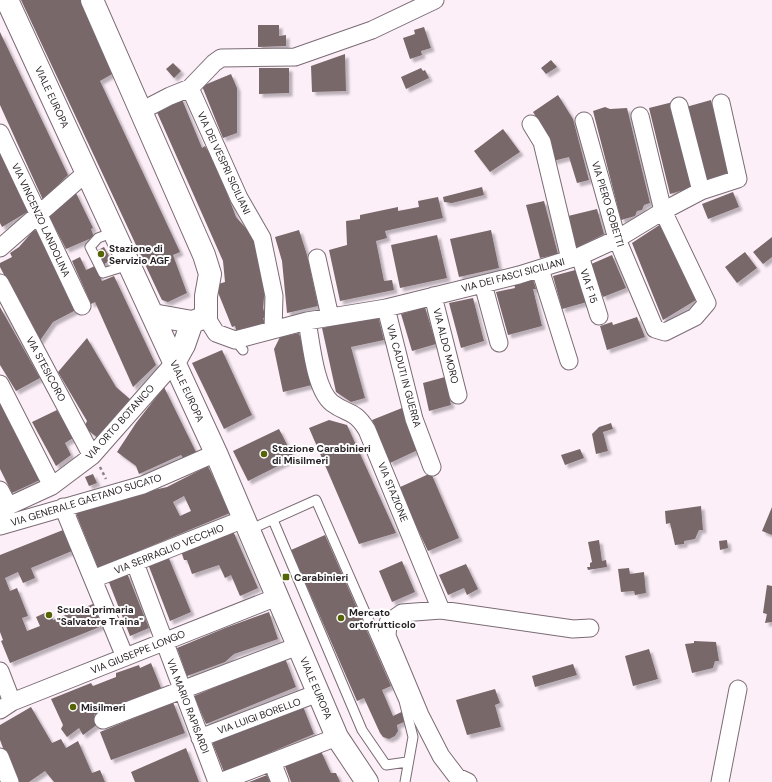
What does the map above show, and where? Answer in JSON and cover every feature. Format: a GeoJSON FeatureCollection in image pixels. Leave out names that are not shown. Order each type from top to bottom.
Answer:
{"type":"FeatureCollection","features":[{"type":"Feature","properties":{"kind":"main road","name":"VIALE EUROPA"},"geometry":{"type":"LineString","coordinates":[[7,0],[216,453],[337,737],[367,782]]}},
{"type":"Feature","properties":{"kind":"main road"},"geometry":{"type":"LineString","coordinates":[[92,0],[204,255],[210,274],[206,296],[199,320],[174,363]]}},
{"type":"Feature","properties":{"kind":"main road"},"geometry":{"type":"LineString","coordinates":[[153,315],[199,320]]}},
{"type":"Feature","properties":{"kind":"street"},"geometry":{"type":"LineString","coordinates":[[141,111],[170,96],[190,88],[214,63],[221,58],[295,57],[372,30],[435,0]]}},
{"type":"Feature","properties":{"kind":"street","name":"VIA DEI VESPRI SICILIANI"},"geometry":{"type":"LineString","coordinates":[[190,88],[238,198],[262,238],[274,296],[273,330]]}},
{"type":"Feature","properties":{"kind":"street","name":"VIA DEI FASCI SICILIANI"},"geometry":{"type":"LineString","coordinates":[[199,320],[216,333],[239,345],[273,330],[307,321],[386,308],[540,269],[575,258],[617,239],[663,211],[701,191],[738,179],[721,104]]}},
{"type":"Feature","properties":{"kind":"street"},"geometry":{"type":"LineString","coordinates":[[679,106],[701,191]]}},
{"type":"Feature","properties":{"kind":"street"},"geometry":{"type":"LineString","coordinates":[[640,116],[663,211]]}},
{"type":"Feature","properties":{"kind":"street","name":"VIA PIERO GOBETTI"},"geometry":{"type":"LineString","coordinates":[[584,121],[617,239],[655,329],[665,332],[695,317],[707,303],[663,211]]}},
{"type":"Feature","properties":{"kind":"street","name":"VIA F 15"},"geometry":{"type":"LineString","coordinates":[[531,124],[542,142],[575,258],[599,316]]}},
{"type":"Feature","properties":{"kind":"street","name":"VIA VINCENZO LANDOLINA"},"geometry":{"type":"LineString","coordinates":[[0,133],[38,216],[82,306]]}},
{"type":"Feature","properties":{"kind":"street"},"geometry":{"type":"LineString","coordinates":[[0,248],[87,172]]}},
{"type":"Feature","properties":{"kind":"street"},"geometry":{"type":"LineString","coordinates":[[317,258],[330,317]]}},
{"type":"Feature","properties":{"kind":"street"},"geometry":{"type":"LineString","coordinates":[[540,269],[569,361]]}},
{"type":"Feature","properties":{"kind":"street","name":"VIA STESICORO"},"geometry":{"type":"LineString","coordinates":[[0,282],[92,456]]}},
{"type":"Feature","properties":{"kind":"street"},"geometry":{"type":"LineString","coordinates":[[483,284],[499,342]]}},
{"type":"Feature","properties":{"kind":"street","name":"VIA ALDO MORO"},"geometry":{"type":"LineString","coordinates":[[433,296],[458,395]]}},
{"type":"Feature","properties":{"kind":"street","name":"VIA CADUTI IN GUERRA"},"geometry":{"type":"LineString","coordinates":[[386,308],[414,419],[432,467]]}},
{"type":"Feature","properties":{"kind":"street","name":"VIA STAZIONE"},"geometry":{"type":"LineString","coordinates":[[307,321],[320,384],[325,396],[332,403],[354,414],[361,420],[367,430],[441,610]]}},
{"type":"Feature","properties":{"kind":"street","name":"VIA ORTO BOTANICO"},"geometry":{"type":"LineString","coordinates":[[5,509],[52,486],[92,456],[174,363]]}},
{"type":"Feature","properties":{"kind":"street"},"geometry":{"type":"LineString","coordinates":[[0,384],[52,486]]}},
{"type":"Feature","properties":{"kind":"street","name":"VIA GENERALE GAETANO SUCATO"},"geometry":{"type":"LineString","coordinates":[[0,526],[155,481],[216,453]]}},
{"type":"Feature","properties":{"kind":"street"},"geometry":{"type":"LineString","coordinates":[[0,490],[5,509]]}},
{"type":"Feature","properties":{"kind":"street"},"geometry":{"type":"LineString","coordinates":[[63,507],[125,657]]}},
{"type":"Feature","properties":{"kind":"street","name":"VIA SERRAGLIO VECCHIO"},"geometry":{"type":"LineString","coordinates":[[93,579],[246,525]]}},
{"type":"Feature","properties":{"kind":"street","name":"VIA MARIO RAPISARDI"},"geometry":{"type":"LineString","coordinates":[[135,563],[200,738],[218,782]]}},
{"type":"Feature","properties":{"kind":"street","name":"VIA GIUSEPPE LONGO"},"geometry":{"type":"LineString","coordinates":[[6,706],[125,657],[277,598]]}},
{"type":"Feature","properties":{"kind":"street"},"geometry":{"type":"LineString","coordinates":[[457,780],[441,756],[420,715],[387,636],[388,623],[402,613],[441,610],[573,629],[590,628]]}},
{"type":"Feature","properties":{"kind":"street"},"geometry":{"type":"LineString","coordinates":[[103,720],[298,646]]}},
{"type":"Feature","properties":{"kind":"street"},"geometry":{"type":"LineString","coordinates":[[0,671],[6,706]]}},
{"type":"Feature","properties":{"kind":"street"},"geometry":{"type":"LineString","coordinates":[[720,782],[738,689]]}},
{"type":"Feature","properties":{"kind":"street","name":"VIA LUIGI BORELLO"},"geometry":{"type":"LineString","coordinates":[[200,738],[318,693]]}},
{"type":"Feature","properties":{"kind":"street"},"geometry":{"type":"LineString","coordinates":[[218,782],[337,737]]}},
{"type":"Feature","properties":{"kind":"street"},"geometry":{"type":"LineString","coordinates":[[0,757],[10,782]]}},
{"type":"Feature","properties":{"kind":"street"},"geometry":{"type":"LineString","coordinates":[[272,762],[280,782]]}},
{"type":"Feature","properties":{"kind":"lane"},"geometry":{"type":"LineString","coordinates":[[114,232],[98,238],[90,247],[103,273],[129,265]]}},
{"type":"Feature","properties":{"kind":"lane"},"geometry":{"type":"LineString","coordinates":[[246,525],[272,520],[316,500],[404,701],[413,737],[407,762],[405,782]]}},
{"type":"Feature","properties":{"kind":"lane"},"geometry":{"type":"LineString","coordinates":[[272,520],[362,730],[386,765],[407,762]]}},
{"type":"Feature","properties":{"kind":"path"},"geometry":{"type":"LineString","coordinates":[[92,456],[109,484]]}},
{"type":"Feature","properties":{"kind":"building"},"geometry":{"type":"Polygon","coordinates":[[[21,0],[81,0],[114,73],[100,81],[180,252],[173,255],[187,293],[168,302],[162,300],[21,0]]]}},
{"type":"Feature","properties":{"kind":"building"},"geometry":{"type":"Polygon","coordinates":[[[258,25],[279,25],[279,36],[286,35],[286,46],[258,47],[258,25]]]}},
{"type":"Feature","properties":{"kind":"building"},"geometry":{"type":"Polygon","coordinates":[[[424,27],[431,48],[421,51],[422,55],[410,59],[403,38],[415,34],[414,30],[424,27]]]}},
{"type":"Feature","properties":{"kind":"building"},"geometry":{"type":"Polygon","coordinates":[[[0,32],[68,175],[43,200],[0,105],[0,32]]]}},
{"type":"Feature","properties":{"kind":"building"},"geometry":{"type":"Polygon","coordinates":[[[345,54],[346,91],[312,92],[311,66],[345,54]]]}},
{"type":"Feature","properties":{"kind":"building"},"geometry":{"type":"Polygon","coordinates":[[[551,60],[557,67],[546,74],[541,68],[551,60]]]}},
{"type":"Feature","properties":{"kind":"building"},"geometry":{"type":"Polygon","coordinates":[[[173,63],[181,71],[174,78],[166,69],[173,63]]]}},
{"type":"Feature","properties":{"kind":"building"},"geometry":{"type":"Polygon","coordinates":[[[259,68],[289,68],[289,93],[259,94],[259,68]]]}},
{"type":"Feature","properties":{"kind":"building"},"geometry":{"type":"Polygon","coordinates":[[[421,68],[423,71],[425,70],[429,78],[406,89],[401,77],[421,68]]]}},
{"type":"Feature","properties":{"kind":"building"},"geometry":{"type":"Polygon","coordinates":[[[231,74],[237,88],[237,133],[223,138],[202,86],[231,74]]]}},
{"type":"Feature","properties":{"kind":"building"},"geometry":{"type":"Polygon","coordinates":[[[558,95],[573,119],[589,180],[577,183],[569,157],[553,161],[547,135],[533,112],[558,95]]]}},
{"type":"Feature","properties":{"kind":"building"},"geometry":{"type":"Polygon","coordinates":[[[181,97],[202,148],[205,146],[216,164],[236,217],[250,233],[257,250],[265,286],[263,308],[266,318],[263,318],[265,324],[237,333],[235,326],[232,327],[215,285],[225,282],[223,261],[156,110],[181,97]]]}},
{"type":"Feature","properties":{"kind":"building"},"geometry":{"type":"Polygon","coordinates":[[[711,100],[729,175],[706,183],[686,107],[711,100]]]}},
{"type":"Feature","properties":{"kind":"building"},"geometry":{"type":"Polygon","coordinates":[[[673,102],[694,187],[670,194],[649,108],[673,102]]]}},
{"type":"Feature","properties":{"kind":"building"},"geometry":{"type":"Polygon","coordinates":[[[605,107],[610,109],[627,108],[650,203],[644,205],[642,210],[637,211],[635,216],[621,220],[593,111],[605,107]]]}},
{"type":"Feature","properties":{"kind":"building"},"geometry":{"type":"Polygon","coordinates":[[[503,129],[520,152],[490,172],[474,151],[503,129]]]}},
{"type":"Feature","properties":{"kind":"building"},"geometry":{"type":"Polygon","coordinates":[[[0,151],[29,211],[2,227],[0,223],[0,151]]]}},
{"type":"Feature","properties":{"kind":"building"},"geometry":{"type":"Polygon","coordinates":[[[482,187],[484,195],[452,203],[444,202],[443,197],[482,187]]]}},
{"type":"Feature","properties":{"kind":"building"},"geometry":{"type":"Polygon","coordinates":[[[75,191],[93,228],[91,229],[94,237],[66,249],[48,214],[75,191]]]}},
{"type":"Feature","properties":{"kind":"building"},"geometry":{"type":"Polygon","coordinates":[[[733,192],[739,207],[708,219],[702,204],[733,192]]]}},
{"type":"Feature","properties":{"kind":"building"},"geometry":{"type":"Polygon","coordinates":[[[438,197],[443,218],[385,231],[387,238],[376,241],[384,281],[392,280],[394,290],[340,301],[329,250],[347,245],[346,221],[360,219],[360,215],[398,207],[398,211],[419,207],[418,201],[438,197]]]}},
{"type":"Feature","properties":{"kind":"building"},"geometry":{"type":"Polygon","coordinates":[[[544,201],[558,254],[540,258],[526,205],[544,201]]]}},
{"type":"Feature","properties":{"kind":"building"},"geometry":{"type":"Polygon","coordinates":[[[597,209],[604,234],[576,248],[568,216],[597,209]]]}},
{"type":"Feature","properties":{"kind":"building"},"geometry":{"type":"Polygon","coordinates":[[[661,224],[696,300],[663,320],[632,243],[661,224]]]}},
{"type":"Feature","properties":{"kind":"building"},"geometry":{"type":"Polygon","coordinates":[[[34,230],[38,231],[76,310],[53,322],[39,342],[0,267],[0,263],[12,257],[10,253],[19,247],[34,230]]]}},
{"type":"Feature","properties":{"kind":"building"},"geometry":{"type":"Polygon","coordinates":[[[299,230],[307,255],[318,306],[287,313],[282,261],[275,237],[299,230]]]}},
{"type":"Feature","properties":{"kind":"building"},"geometry":{"type":"Polygon","coordinates":[[[491,230],[499,268],[459,277],[450,239],[491,230]]]}},
{"type":"Feature","properties":{"kind":"building"},"geometry":{"type":"Polygon","coordinates":[[[437,235],[447,278],[400,288],[391,245],[437,235]]]}},
{"type":"Feature","properties":{"kind":"building"},"geometry":{"type":"Polygon","coordinates":[[[772,237],[772,257],[763,264],[753,252],[772,237]]]}},
{"type":"Feature","properties":{"kind":"building"},"geometry":{"type":"Polygon","coordinates":[[[104,247],[111,260],[101,266],[94,252],[104,247]]]}},
{"type":"Feature","properties":{"kind":"building"},"geometry":{"type":"Polygon","coordinates":[[[745,252],[757,268],[737,283],[725,267],[745,252]]]}},
{"type":"Feature","properties":{"kind":"building"},"geometry":{"type":"Polygon","coordinates":[[[612,255],[626,288],[603,297],[589,265],[612,255]]]}},
{"type":"Feature","properties":{"kind":"building"},"geometry":{"type":"Polygon","coordinates":[[[80,257],[86,270],[95,266],[102,281],[114,276],[156,365],[133,387],[95,302],[91,304],[72,261],[80,257]]]}},
{"type":"Feature","properties":{"kind":"building"},"geometry":{"type":"Polygon","coordinates":[[[579,269],[587,302],[562,309],[553,276],[579,269]]]}},
{"type":"Feature","properties":{"kind":"building"},"geometry":{"type":"Polygon","coordinates":[[[533,279],[536,289],[533,289],[542,326],[508,335],[496,292],[515,288],[514,284],[533,279]]]}},
{"type":"Feature","properties":{"kind":"building"},"geometry":{"type":"Polygon","coordinates":[[[473,298],[484,341],[461,348],[449,303],[473,298]]]}},
{"type":"Feature","properties":{"kind":"building"},"geometry":{"type":"Polygon","coordinates":[[[0,307],[40,378],[16,391],[0,365],[0,307]]]}},
{"type":"Feature","properties":{"kind":"building"},"geometry":{"type":"Polygon","coordinates":[[[425,307],[436,344],[412,351],[401,314],[425,307]]]}},
{"type":"Feature","properties":{"kind":"building"},"geometry":{"type":"Polygon","coordinates":[[[378,316],[384,340],[351,347],[365,398],[351,402],[336,392],[322,328],[378,316]]]}},
{"type":"Feature","properties":{"kind":"building"},"geometry":{"type":"Polygon","coordinates":[[[637,317],[645,337],[607,350],[600,326],[612,322],[613,325],[637,317]]]}},
{"type":"Feature","properties":{"kind":"building"},"geometry":{"type":"Polygon","coordinates":[[[299,333],[312,385],[283,392],[274,349],[280,337],[299,333]]]}},
{"type":"Feature","properties":{"kind":"building"},"geometry":{"type":"Polygon","coordinates":[[[87,338],[116,387],[131,400],[99,439],[84,427],[87,421],[58,372],[87,338]]]}},
{"type":"Feature","properties":{"kind":"building"},"geometry":{"type":"Polygon","coordinates":[[[222,350],[252,415],[224,429],[192,363],[222,350]]]}},
{"type":"Feature","properties":{"kind":"building"},"geometry":{"type":"Polygon","coordinates":[[[445,377],[451,405],[429,411],[423,383],[445,377]]]}},
{"type":"Feature","properties":{"kind":"building"},"geometry":{"type":"Polygon","coordinates":[[[164,387],[196,452],[184,459],[181,455],[139,474],[136,466],[117,452],[136,423],[164,387]]]}},
{"type":"Feature","properties":{"kind":"building"},"geometry":{"type":"Polygon","coordinates":[[[0,400],[42,479],[12,493],[0,469],[0,400]]]}},
{"type":"Feature","properties":{"kind":"building"},"geometry":{"type":"Polygon","coordinates":[[[402,408],[420,449],[390,463],[372,420],[402,408]]]}},
{"type":"Feature","properties":{"kind":"building"},"geometry":{"type":"Polygon","coordinates":[[[57,410],[73,438],[65,443],[71,455],[56,466],[32,422],[57,410]]]}},
{"type":"Feature","properties":{"kind":"building"},"geometry":{"type":"Polygon","coordinates":[[[329,420],[347,425],[396,533],[359,544],[309,428],[329,420]]]}},
{"type":"Feature","properties":{"kind":"building"},"geometry":{"type":"Polygon","coordinates":[[[611,423],[613,429],[603,432],[608,451],[596,454],[592,434],[599,427],[611,423]]]}},
{"type":"Feature","properties":{"kind":"building","name":"Stazione Carabinieri di Misilmeri"},"geometry":{"type":"Polygon","coordinates":[[[279,429],[294,458],[248,481],[233,451],[279,429]]]}},
{"type":"Feature","properties":{"kind":"building"},"geometry":{"type":"Polygon","coordinates":[[[580,449],[584,458],[565,465],[561,455],[580,449]]]}},
{"type":"Feature","properties":{"kind":"building"},"geometry":{"type":"Polygon","coordinates":[[[208,466],[230,513],[98,568],[75,511],[96,503],[167,487],[208,466]],[[184,496],[173,502],[180,516],[191,511],[184,496]]]}},
{"type":"Feature","properties":{"kind":"building"},"geometry":{"type":"Polygon","coordinates":[[[431,473],[459,538],[428,551],[398,488],[431,473]]]}},
{"type":"Feature","properties":{"kind":"building"},"geometry":{"type":"Polygon","coordinates":[[[93,474],[97,483],[89,486],[85,477],[93,474]]]}},
{"type":"Feature","properties":{"kind":"building"},"geometry":{"type":"Polygon","coordinates":[[[701,506],[703,530],[699,530],[695,539],[684,541],[684,544],[675,545],[670,523],[666,524],[665,511],[701,506]]]}},
{"type":"Feature","properties":{"kind":"building"},"geometry":{"type":"Polygon","coordinates":[[[772,507],[772,535],[762,531],[772,507]]]}},
{"type":"Feature","properties":{"kind":"building"},"geometry":{"type":"Polygon","coordinates":[[[63,530],[72,551],[31,568],[35,578],[23,583],[18,572],[5,578],[10,591],[17,588],[28,616],[22,618],[27,631],[40,626],[36,617],[49,611],[53,620],[93,604],[102,626],[10,663],[1,641],[3,640],[0,632],[0,555],[63,530]]]}},
{"type":"Feature","properties":{"kind":"building"},"geometry":{"type":"Polygon","coordinates":[[[233,531],[258,588],[240,596],[231,575],[225,578],[219,565],[192,574],[187,560],[184,560],[181,551],[233,531]]]}},
{"type":"Feature","properties":{"kind":"building","name":"Mercato ortofrutticolo"},"geometry":{"type":"Polygon","coordinates":[[[325,535],[391,686],[382,690],[393,716],[412,707],[416,717],[397,725],[398,731],[395,736],[389,739],[383,737],[380,733],[364,698],[357,701],[291,550],[325,535]]]}},
{"type":"Feature","properties":{"kind":"building"},"geometry":{"type":"Polygon","coordinates":[[[599,540],[602,561],[606,560],[607,567],[588,570],[587,567],[590,567],[590,563],[592,562],[588,542],[599,540]]]}},
{"type":"Feature","properties":{"kind":"building"},"geometry":{"type":"Polygon","coordinates":[[[727,540],[728,548],[720,550],[719,541],[727,540]]]}},
{"type":"Feature","properties":{"kind":"building"},"geometry":{"type":"Polygon","coordinates":[[[168,556],[191,612],[170,621],[148,564],[168,556]]]}},
{"type":"Feature","properties":{"kind":"building"},"geometry":{"type":"Polygon","coordinates":[[[402,561],[415,592],[392,602],[379,571],[402,561]]]}},
{"type":"Feature","properties":{"kind":"building"},"geometry":{"type":"Polygon","coordinates":[[[466,564],[478,589],[467,595],[464,588],[448,595],[439,575],[466,564]]]}},
{"type":"Feature","properties":{"kind":"building"},"geometry":{"type":"Polygon","coordinates":[[[629,568],[630,574],[644,572],[646,593],[635,595],[634,591],[621,592],[618,569],[629,568]]]}},
{"type":"Feature","properties":{"kind":"building"},"geometry":{"type":"Polygon","coordinates":[[[127,573],[149,628],[130,636],[108,580],[127,573]]]}},
{"type":"Feature","properties":{"kind":"building"},"geometry":{"type":"Polygon","coordinates":[[[767,585],[772,586],[772,622],[765,623],[767,614],[763,613],[767,585]]]}},
{"type":"Feature","properties":{"kind":"building"},"geometry":{"type":"Polygon","coordinates":[[[269,612],[278,639],[234,654],[225,662],[187,676],[177,648],[269,612]]]}},
{"type":"Feature","properties":{"kind":"building"},"geometry":{"type":"Polygon","coordinates":[[[694,641],[716,642],[719,661],[715,661],[713,668],[692,673],[685,644],[694,643],[694,641]]]}},
{"type":"Feature","properties":{"kind":"building"},"geometry":{"type":"Polygon","coordinates":[[[649,649],[658,679],[633,686],[625,656],[649,649]]]}},
{"type":"Feature","properties":{"kind":"building"},"geometry":{"type":"Polygon","coordinates":[[[285,658],[296,687],[206,724],[194,696],[285,658]]]}},
{"type":"Feature","properties":{"kind":"building"},"geometry":{"type":"Polygon","coordinates":[[[151,663],[161,688],[94,715],[98,724],[83,735],[79,728],[67,737],[61,729],[63,725],[51,699],[91,683],[93,686],[116,677],[116,673],[139,665],[140,668],[151,663]]]}},
{"type":"Feature","properties":{"kind":"building"},"geometry":{"type":"Polygon","coordinates":[[[573,664],[577,675],[535,687],[532,676],[573,664]]]}},
{"type":"Feature","properties":{"kind":"building"},"geometry":{"type":"Polygon","coordinates":[[[495,689],[500,703],[495,705],[501,727],[467,735],[456,700],[495,689]]]}},
{"type":"Feature","properties":{"kind":"building"},"geometry":{"type":"Polygon","coordinates":[[[173,702],[185,733],[111,760],[100,732],[173,702]]]}},
{"type":"Feature","properties":{"kind":"building"},"geometry":{"type":"Polygon","coordinates":[[[302,704],[314,734],[224,772],[212,742],[302,704]]]}},
{"type":"Feature","properties":{"kind":"building"},"geometry":{"type":"Polygon","coordinates":[[[31,707],[52,743],[61,739],[66,748],[78,741],[92,773],[100,770],[105,782],[54,782],[45,771],[29,782],[16,782],[0,740],[0,725],[31,707]]]}},
{"type":"Feature","properties":{"kind":"building"},"geometry":{"type":"Polygon","coordinates":[[[186,748],[199,782],[135,782],[131,772],[186,748]]]}},
{"type":"Feature","properties":{"kind":"building"},"geometry":{"type":"Polygon","coordinates":[[[321,751],[331,773],[336,773],[340,782],[291,782],[285,766],[321,751]]]}},
{"type":"Feature","properties":{"kind":"building"},"geometry":{"type":"Polygon","coordinates":[[[267,775],[270,782],[249,782],[267,775]]]}},
{"type":"Feature","properties":{"kind":"place","name":"Stazione di Servizio AGF"},"geometry":{"type":"Point","coordinates":[101,254]}},
{"type":"Feature","properties":{"kind":"place","name":"Stazione Carabinieri di Misilmeri"},"geometry":{"type":"Point","coordinates":[264,454]}},
{"type":"Feature","properties":{"kind":"place","name":"Carabinieri"},"geometry":{"type":"Point","coordinates":[286,577]}},
{"type":"Feature","properties":{"kind":"place","name":"Scuola primaria \"Salvatore Traina\""},"geometry":{"type":"Point","coordinates":[49,615]}},
{"type":"Feature","properties":{"kind":"place","name":"Mercato ortofrutticolo"},"geometry":{"type":"Point","coordinates":[341,618]}},
{"type":"Feature","properties":{"kind":"place","name":"Misilmeri"},"geometry":{"type":"Point","coordinates":[73,707]}}]}
